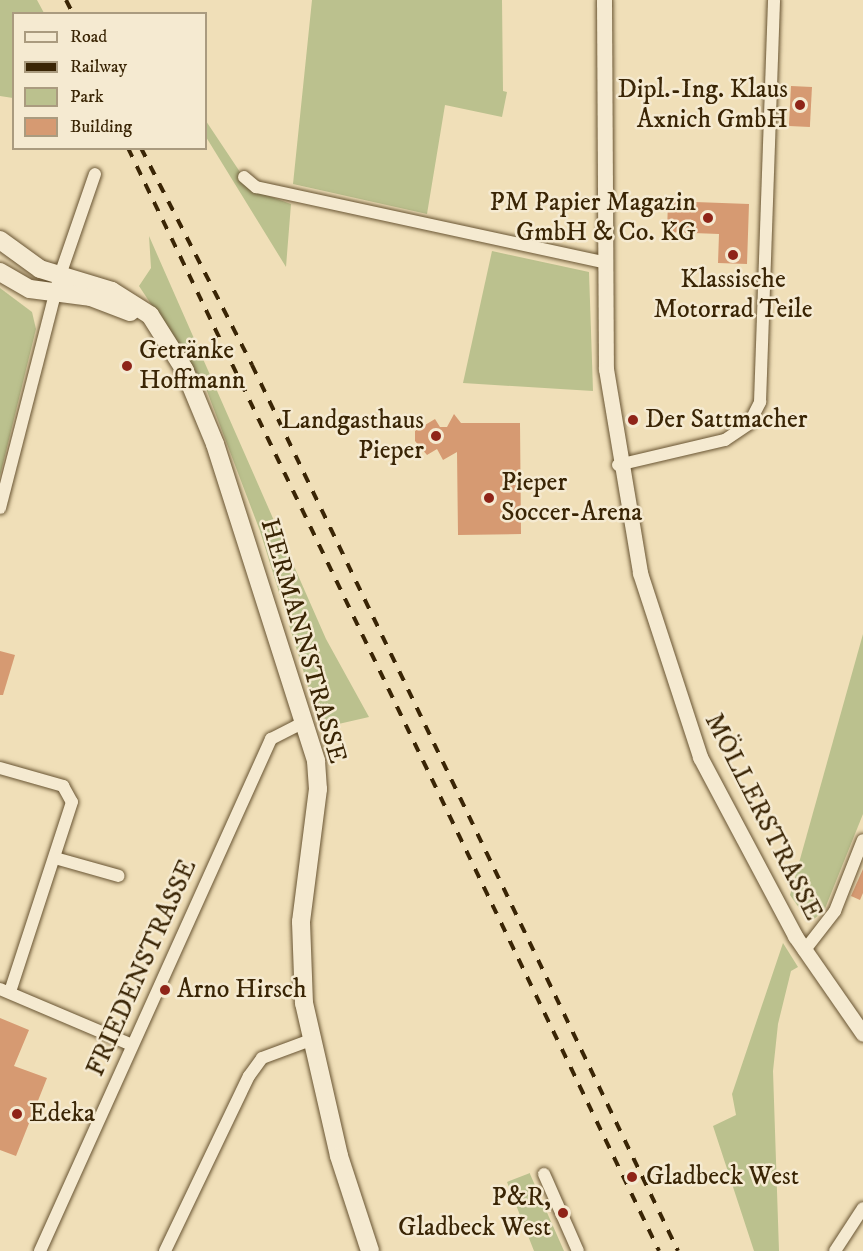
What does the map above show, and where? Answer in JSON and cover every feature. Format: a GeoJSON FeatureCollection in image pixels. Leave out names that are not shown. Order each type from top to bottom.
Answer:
{"type":"FeatureCollection","features":[{"type":"Feature","properties":{"kind":"main road"},"geometry":{"type":"LineString","coordinates":[[0,240],[57,286]]}},
{"type":"Feature","properties":{"kind":"main road","name":"HERMANNSTRASSE"},"geometry":{"type":"LineString","coordinates":[[0,272],[30,289],[57,286],[116,305],[158,328],[184,369],[215,444],[305,722],[318,789],[301,922],[311,1040],[362,1225]]}},
{"type":"Feature","properties":{"kind":"main road"},"geometry":{"type":"LineString","coordinates":[[362,1225],[370,1251]]}},
{"type":"Feature","properties":{"kind":"main road"},"geometry":{"type":"LineString","coordinates":[[362,1225],[377,1251]]}},
{"type":"Feature","properties":{"kind":"street","name":"MÖLLERSTRASSE"},"geometry":{"type":"LineString","coordinates":[[604,0],[602,262],[618,465],[643,584],[700,757],[804,951],[863,1034]]}},
{"type":"Feature","properties":{"kind":"street"},"geometry":{"type":"LineString","coordinates":[[618,465],[726,440],[749,424],[758,408],[774,0]]}},
{"type":"Feature","properties":{"kind":"street"},"geometry":{"type":"LineString","coordinates":[[0,508],[57,286],[95,174]]}},
{"type":"Feature","properties":{"kind":"street"},"geometry":{"type":"LineString","coordinates":[[244,177],[256,187],[602,262]]}},
{"type":"Feature","properties":{"kind":"street","name":"FRIEDENSTRASSE"},"geometry":{"type":"LineString","coordinates":[[40,1251],[271,739],[305,722]]}},
{"type":"Feature","properties":{"kind":"street"},"geometry":{"type":"LineString","coordinates":[[0,768],[63,786],[72,802],[55,858],[5,990],[132,1045]]}},
{"type":"Feature","properties":{"kind":"street"},"geometry":{"type":"LineString","coordinates":[[804,951],[835,911],[863,840]]}},
{"type":"Feature","properties":{"kind":"street"},"geometry":{"type":"LineString","coordinates":[[55,858],[119,876]]}},
{"type":"Feature","properties":{"kind":"street"},"geometry":{"type":"LineString","coordinates":[[165,1251],[249,1076],[262,1058],[311,1040]]}},
{"type":"Feature","properties":{"kind":"street"},"geometry":{"type":"LineString","coordinates":[[544,1174],[578,1251]]}},
{"type":"Feature","properties":{"kind":"street"},"geometry":{"type":"LineString","coordinates":[[835,1251],[863,1208]]}},
{"type":"Feature","properties":{"kind":"green space"},"geometry":{"type":"Polygon","coordinates":[[[0,0],[37,0],[43,12],[12,12],[12,98],[0,96],[0,0]]]}},
{"type":"Feature","properties":{"kind":"green space"},"geometry":{"type":"Polygon","coordinates":[[[312,0],[502,0],[503,91],[507,92],[502,117],[445,105],[427,214],[293,184],[312,0]]]}},
{"type":"Feature","properties":{"kind":"green space"},"geometry":{"type":"Polygon","coordinates":[[[207,122],[252,190],[291,204],[286,267],[207,139],[207,122]]]}},
{"type":"Feature","properties":{"kind":"green space"},"geometry":{"type":"Polygon","coordinates":[[[149,236],[326,639],[369,717],[321,728],[260,531],[205,386],[139,286],[151,268],[149,236]]]}},
{"type":"Feature","properties":{"kind":"green space"},"geometry":{"type":"Polygon","coordinates":[[[492,251],[589,272],[593,391],[463,383],[492,251]]]}},
{"type":"Feature","properties":{"kind":"green space"},"geometry":{"type":"Polygon","coordinates":[[[0,288],[32,312],[36,329],[0,476],[0,288]]]}},
{"type":"Feature","properties":{"kind":"green space"},"geometry":{"type":"Polygon","coordinates":[[[863,634],[863,814],[824,911],[814,919],[804,915],[790,895],[863,634]]]}},
{"type":"Feature","properties":{"kind":"green space"},"geometry":{"type":"Polygon","coordinates":[[[783,943],[798,967],[791,971],[778,1024],[773,1071],[779,1251],[754,1251],[713,1126],[736,1115],[732,1094],[783,943]]]}},
{"type":"Feature","properties":{"kind":"green space"},"geometry":{"type":"Polygon","coordinates":[[[530,1173],[564,1251],[534,1251],[507,1182],[530,1173]]]}},
{"type":"Feature","properties":{"kind":"building","name":"Dipl.-Ing. Klaus Axnich GmbH"},"geometry":{"type":"Polygon","coordinates":[[[791,86],[812,87],[810,127],[789,126],[791,86]]]}},
{"type":"Feature","properties":{"kind":"building","name":"PM Papier Magazin GmbH & Co. KG"},"geometry":{"type":"Polygon","coordinates":[[[668,201],[749,204],[747,264],[718,263],[719,234],[667,232],[668,201]]]}},
{"type":"Feature","properties":{"kind":"building","name":"Pieper Soccer-Arena"},"geometry":{"type":"Polygon","coordinates":[[[454,414],[461,423],[520,423],[521,534],[458,535],[457,452],[443,460],[437,449],[427,455],[415,441],[415,431],[435,419],[440,427],[447,427],[454,414]]]}},
{"type":"Feature","properties":{"kind":"building"},"geometry":{"type":"Polygon","coordinates":[[[0,651],[15,655],[3,695],[0,695],[0,651]]]}},
{"type":"Feature","properties":{"kind":"building"},"geometry":{"type":"Polygon","coordinates":[[[863,869],[863,893],[860,900],[851,896],[863,869]]]}},
{"type":"Feature","properties":{"kind":"building","name":"Edeka"},"geometry":{"type":"Polygon","coordinates":[[[0,1018],[29,1030],[14,1066],[47,1078],[16,1156],[0,1150],[0,1018]]]}},
{"type":"Feature","properties":{"kind":"railway"},"geometry":{"type":"LineString","coordinates":[[66,0],[72,12]]}},
{"type":"Feature","properties":{"kind":"railway"},"geometry":{"type":"LineString","coordinates":[[129,150],[659,1251]]}},
{"type":"Feature","properties":{"kind":"railway"},"geometry":{"type":"LineString","coordinates":[[142,150],[252,365],[678,1251]]}},
{"type":"Feature","properties":{"kind":"place","name":"Dipl.-Ing. Klaus Axnich GmbH"},"geometry":{"type":"Point","coordinates":[800,105]}},
{"type":"Feature","properties":{"kind":"place","name":"PM Papier Magazin GmbH & Co. KG"},"geometry":{"type":"Point","coordinates":[708,218]}},
{"type":"Feature","properties":{"kind":"place","name":"Klassische Motorrad Teile"},"geometry":{"type":"Point","coordinates":[733,255]}},
{"type":"Feature","properties":{"kind":"place","name":"Getränke Hoffmann"},"geometry":{"type":"Point","coordinates":[127,366]}},
{"type":"Feature","properties":{"kind":"place","name":"Der Sattmacher"},"geometry":{"type":"Point","coordinates":[633,420]}},
{"type":"Feature","properties":{"kind":"place","name":"Landgasthaus Pieper"},"geometry":{"type":"Point","coordinates":[436,436]}},
{"type":"Feature","properties":{"kind":"place","name":"Pieper Soccer-Arena"},"geometry":{"type":"Point","coordinates":[489,498]}},
{"type":"Feature","properties":{"kind":"place","name":"Arno Hirsch"},"geometry":{"type":"Point","coordinates":[165,990]}},
{"type":"Feature","properties":{"kind":"place","name":"Edeka"},"geometry":{"type":"Point","coordinates":[17,1114]}},
{"type":"Feature","properties":{"kind":"place","name":"Gladbeck West"},"geometry":{"type":"Point","coordinates":[632,1177]}},
{"type":"Feature","properties":{"kind":"place","name":"P&R, Gladbeck West"},"geometry":{"type":"Point","coordinates":[563,1213]}}]}
